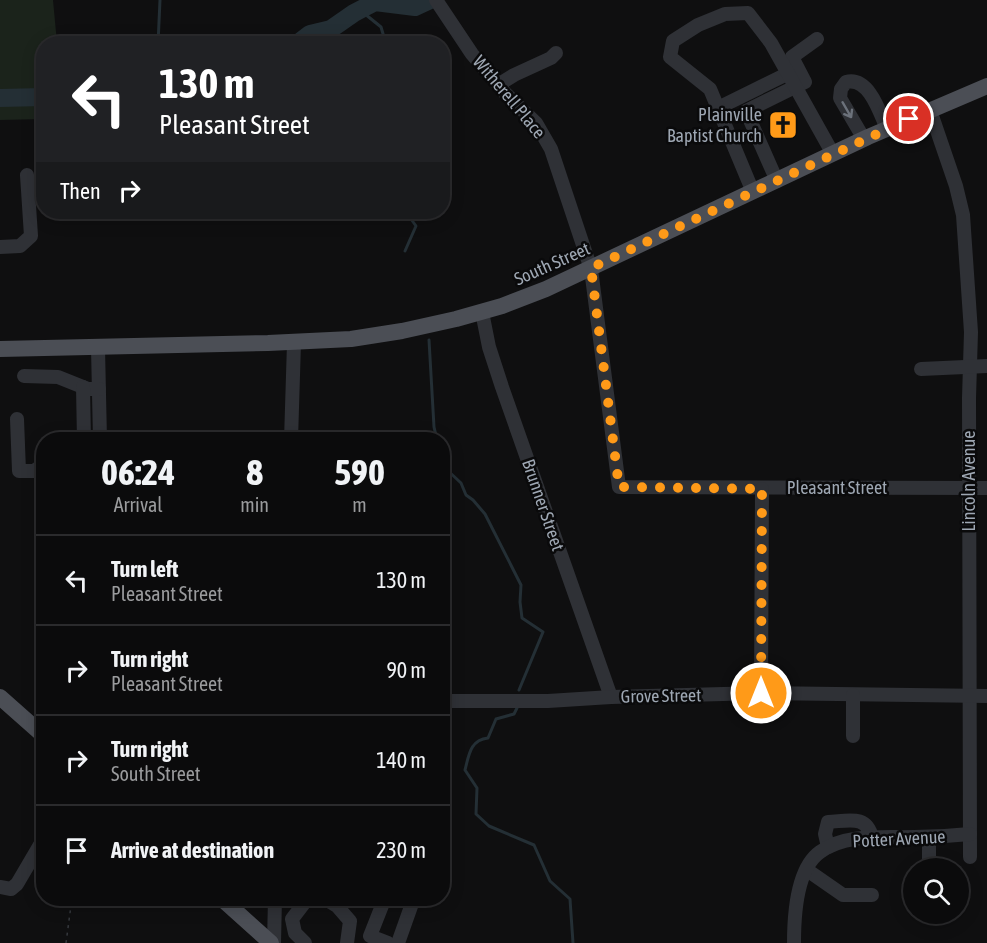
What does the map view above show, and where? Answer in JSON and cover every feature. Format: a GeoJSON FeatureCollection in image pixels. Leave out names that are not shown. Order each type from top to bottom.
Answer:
{"type":"FeatureCollection","features":[{"type":"Feature","properties":{"kind":"main road","name":"South Street"},"geometry":{"type":"LineString","coordinates":[[0,349],[294,343],[351,339],[385,334],[482,312],[522,299],[864,139],[987,86]]}},
{"type":"Feature","properties":{"kind":"main road"},"geometry":{"type":"LineString","coordinates":[[0,697],[36,729]]}},
{"type":"Feature","properties":{"kind":"main road"},"geometry":{"type":"LineString","coordinates":[[230,906],[272,943]]}},
{"type":"Feature","properties":{"kind":"street","name":"Witherell Place"},"geometry":{"type":"LineString","coordinates":[[436,0],[472,54],[498,85],[526,111],[544,136],[551,149],[591,268]]}},
{"type":"Feature","properties":{"kind":"street"},"geometry":{"type":"LineString","coordinates":[[753,192],[710,89],[670,57],[673,41],[698,26],[725,14],[748,14],[771,44],[833,154]]}},
{"type":"Feature","properties":{"kind":"street"},"geometry":{"type":"LineString","coordinates":[[777,181],[746,111],[805,80],[792,57],[817,39]]}},
{"type":"Feature","properties":{"kind":"street"},"geometry":{"type":"LineString","coordinates":[[498,85],[551,58],[556,53]]}},
{"type":"Feature","properties":{"kind":"street"},"geometry":{"type":"LineString","coordinates":[[718,109],[787,74]]}},
{"type":"Feature","properties":{"kind":"street"},"geometry":{"type":"LineString","coordinates":[[864,139],[840,98],[841,89],[846,82],[859,83],[869,93],[888,129]]}},
{"type":"Feature","properties":{"kind":"street","name":"Lincoln Avenue"},"geometry":{"type":"LineString","coordinates":[[930,110],[956,186],[963,215],[971,332],[970,857]]}},
{"type":"Feature","properties":{"kind":"street"},"geometry":{"type":"LineString","coordinates":[[0,247],[20,246],[31,237],[27,175]]}},
{"type":"Feature","properties":{"kind":"street","name":"Pleasant Street"},"geometry":{"type":"LineString","coordinates":[[591,268],[619,487],[987,488]]}},
{"type":"Feature","properties":{"kind":"street","name":"Brunner Street"},"geometry":{"type":"LineString","coordinates":[[482,312],[489,347],[502,387],[611,697]]}},
{"type":"Feature","properties":{"kind":"street"},"geometry":{"type":"LineString","coordinates":[[291,432],[294,343]]}},
{"type":"Feature","properties":{"kind":"street"},"geometry":{"type":"LineString","coordinates":[[98,348],[100,432]]}},
{"type":"Feature","properties":{"kind":"street"},"geometry":{"type":"LineString","coordinates":[[921,369],[987,366]]}},
{"type":"Feature","properties":{"kind":"street"},"geometry":{"type":"LineString","coordinates":[[24,376],[58,377],[83,387],[99,389]]}},
{"type":"Feature","properties":{"kind":"street"},"geometry":{"type":"LineString","coordinates":[[83,387],[84,432]]}},
{"type":"Feature","properties":{"kind":"street"},"geometry":{"type":"LineString","coordinates":[[17,419],[19,471],[36,472]]}},
{"type":"Feature","properties":{"kind":"street"},"geometry":{"type":"LineString","coordinates":[[761,693],[762,489]]}},
{"type":"Feature","properties":{"kind":"street","name":"Grove Street"},"geometry":{"type":"LineString","coordinates":[[450,701],[548,701],[761,693],[987,696]]}},
{"type":"Feature","properties":{"kind":"street"},"geometry":{"type":"LineString","coordinates":[[853,695],[853,736]]}},
{"type":"Feature","properties":{"kind":"street"},"geometry":{"type":"LineString","coordinates":[[828,848],[825,834],[828,822],[855,820],[866,823],[870,828],[872,838]]}},
{"type":"Feature","properties":{"kind":"street","name":"Potter Avenue"},"geometry":{"type":"LineString","coordinates":[[794,943],[794,919],[799,891],[807,870],[818,853],[834,844],[857,838],[970,834]]}},
{"type":"Feature","properties":{"kind":"street"},"geometry":{"type":"LineString","coordinates":[[929,837],[929,858]]}},
{"type":"Feature","properties":{"kind":"street"},"geometry":{"type":"LineString","coordinates":[[0,887],[11,889],[17,884],[36,852]]}},
{"type":"Feature","properties":{"kind":"street"},"geometry":{"type":"LineString","coordinates":[[807,870],[843,895],[872,895]]}},
{"type":"Feature","properties":{"kind":"street"},"geometry":{"type":"LineString","coordinates":[[272,943],[274,906]]}},
{"type":"Feature","properties":{"kind":"street"},"geometry":{"type":"LineString","coordinates":[[302,906],[292,919],[295,933],[305,943]]}},
{"type":"Feature","properties":{"kind":"street"},"geometry":{"type":"LineString","coordinates":[[337,906],[350,921],[347,943]]}},
{"type":"Feature","properties":{"kind":"street"},"geometry":{"type":"LineString","coordinates":[[382,906],[370,936],[388,943]]}},
{"type":"Feature","properties":{"kind":"street"},"geometry":{"type":"LineString","coordinates":[[398,943],[411,906]]}},
{"type":"Feature","properties":{"kind":"path"},"geometry":{"type":"LineString","coordinates":[[66,943],[71,906]]}},
{"type":"Feature","properties":{"kind":"shaded area"},"geometry":{"type":"Polygon","coordinates":[[[0,0],[53,0],[56,36],[36,36],[36,119],[0,120],[0,0]]]}},
{"type":"Feature","properties":{"kind":"waterway"},"geometry":{"type":"LineString","coordinates":[[158,36],[160,0]]}},
{"type":"Feature","properties":{"kind":"waterway"},"geometry":{"type":"LineString","coordinates":[[307,36],[331,29],[375,2],[415,7],[430,0]]}},
{"type":"Feature","properties":{"kind":"waterway"},"geometry":{"type":"LineString","coordinates":[[360,10],[381,27],[384,36]]}},
{"type":"Feature","properties":{"kind":"waterway"},"geometry":{"type":"LineString","coordinates":[[0,98],[36,97]]}},
{"type":"Feature","properties":{"kind":"waterway"},"geometry":{"type":"LineString","coordinates":[[405,251],[416,226],[411,219]]}},
{"type":"Feature","properties":{"kind":"waterway"},"geometry":{"type":"LineString","coordinates":[[429,340],[435,432]]}},
{"type":"Feature","properties":{"kind":"waterway"},"geometry":{"type":"LineString","coordinates":[[450,473],[461,483],[466,495],[485,514],[521,585],[522,618],[543,632],[519,690]]}},
{"type":"Feature","properties":{"kind":"waterway"},"geometry":{"type":"LineString","coordinates":[[517,708],[514,714],[496,719],[488,738],[474,745],[465,770],[477,788],[476,814],[489,826],[534,845],[550,881],[570,899],[573,943]]}},
{"type":"Feature","properties":{"kind":"place","name":"Plainville Baptist Church"},"geometry":{"type":"Point","coordinates":[783,125]}},
{"type":"Feature","properties":{"kind":"route"},"geometry":{"type":"LineString","coordinates":[[761,693],[762,489],[619,487],[591,268],[909,119]]}}]}
